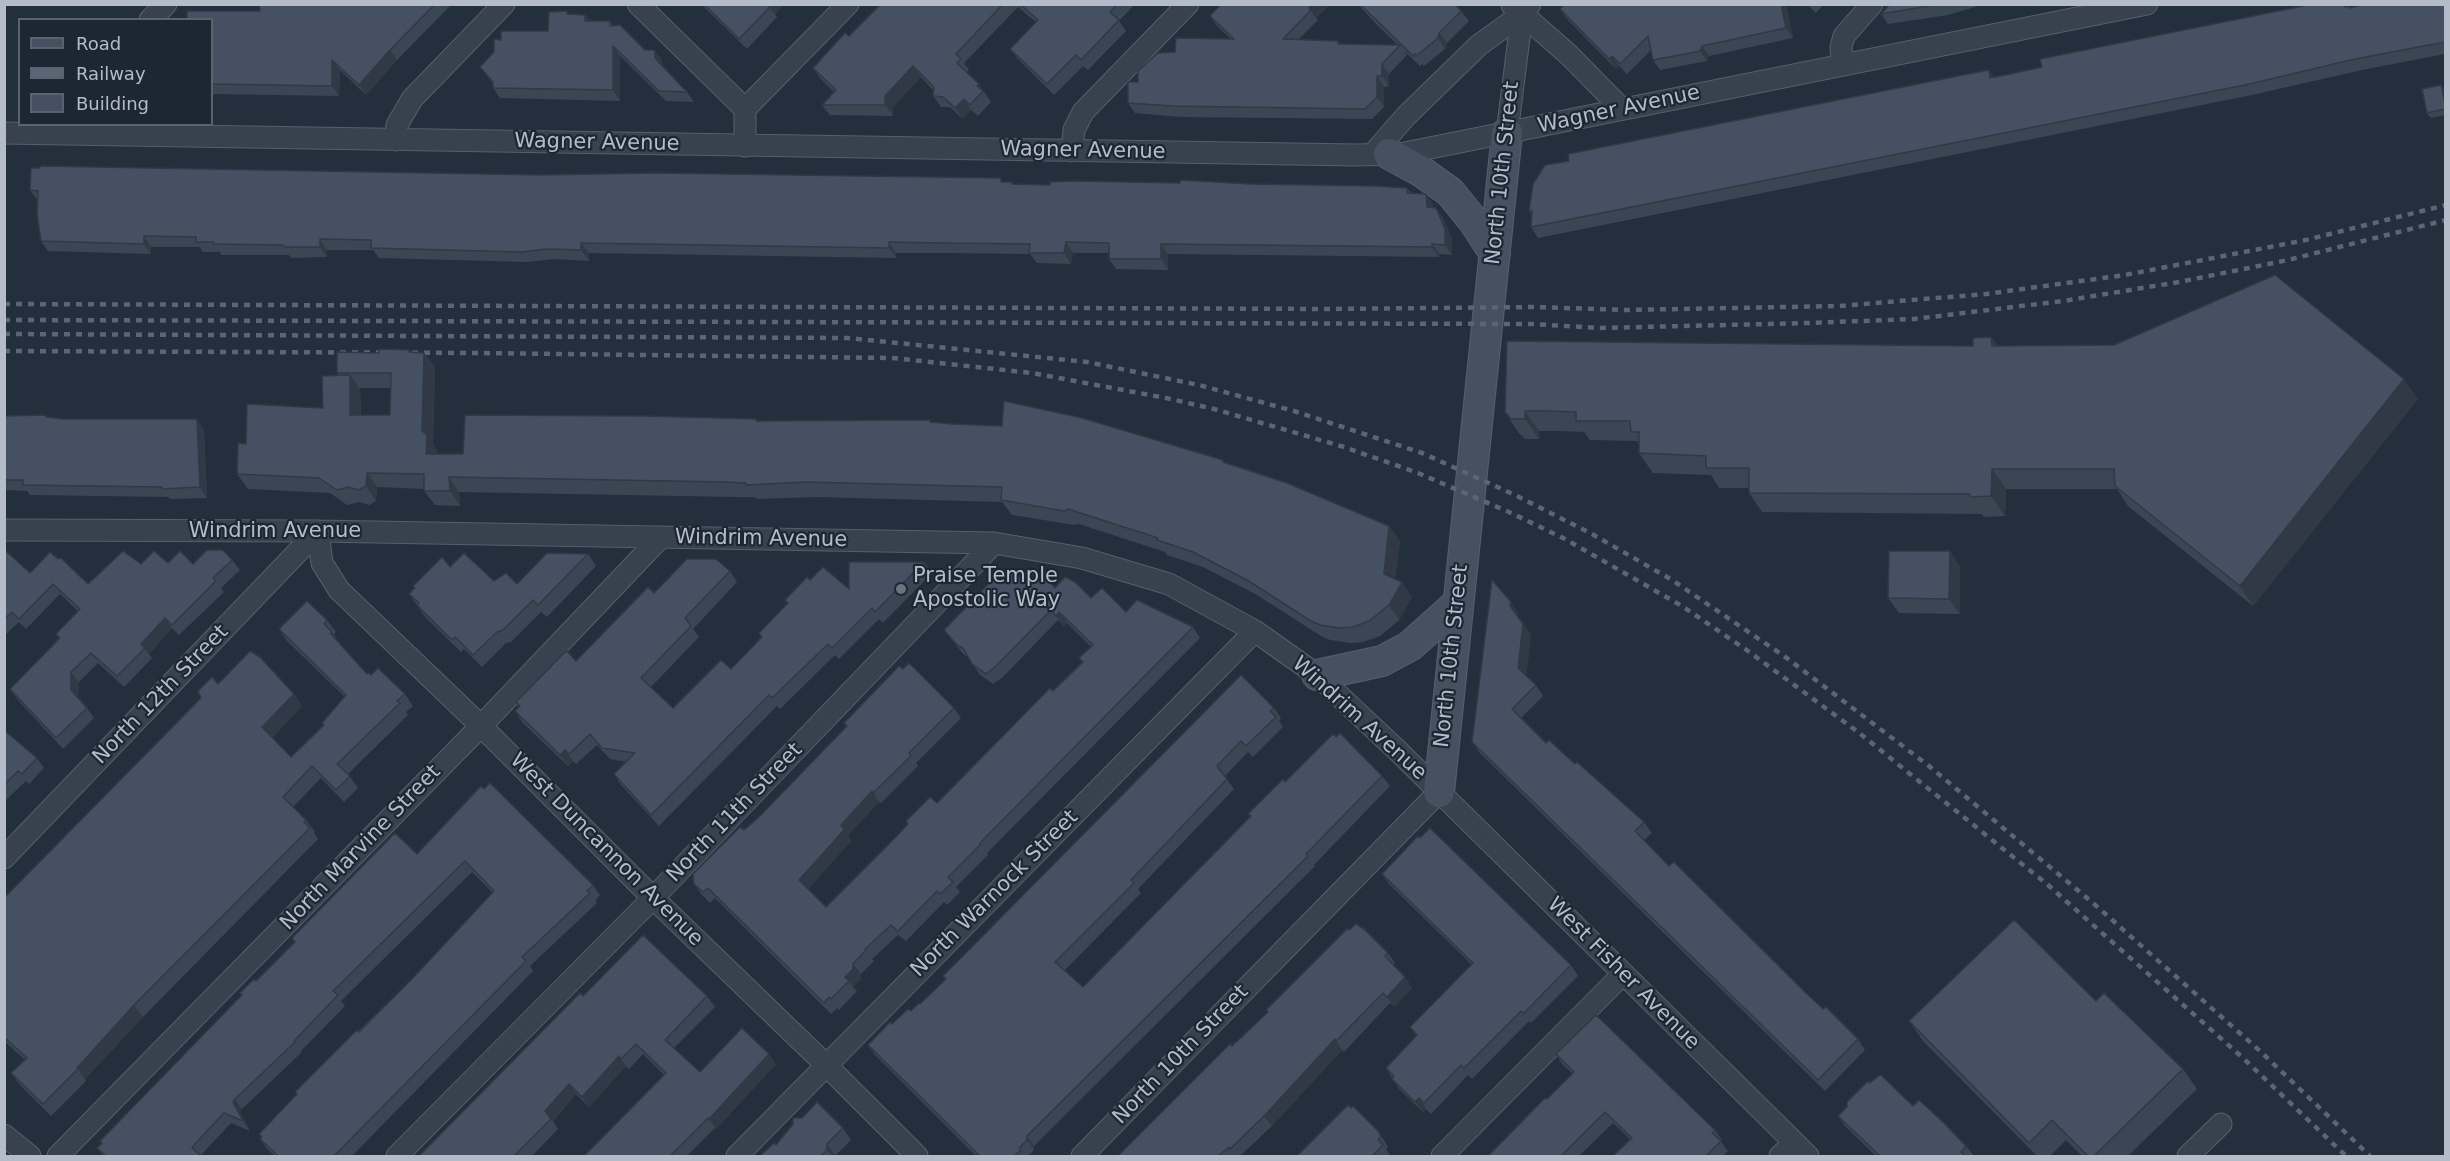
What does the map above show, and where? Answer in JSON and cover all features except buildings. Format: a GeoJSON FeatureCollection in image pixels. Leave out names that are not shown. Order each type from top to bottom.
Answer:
{"type":"FeatureCollection","features":[{"type":"Feature","properties":{"kind":"street"},"geometry":{"type":"LineString","coordinates":[[152,18],[165,4]]}},
{"type":"Feature","properties":{"kind":"street"},"geometry":{"type":"LineString","coordinates":[[396,140],[397,125],[412,99],[504,4]]}},
{"type":"Feature","properties":{"kind":"street"},"geometry":{"type":"LineString","coordinates":[[638,4],[745,109]]}},
{"type":"Feature","properties":{"kind":"street"},"geometry":{"type":"LineString","coordinates":[[745,146],[745,109],[848,4]]}},
{"type":"Feature","properties":{"kind":"street"},"geometry":{"type":"LineString","coordinates":[[1072,151],[1074,130],[1083,112],[1188,4]]}},
{"type":"Feature","properties":{"kind":"street"},"geometry":{"type":"LineString","coordinates":[[1842,65],[1841,47],[1844,36],[1872,4]]}},
{"type":"Feature","properties":{"kind":"street","name":"Wagner Avenue"},"geometry":{"type":"LineString","coordinates":[[4,133],[64,129],[396,140],[1380,155],[1506,133],[1621,108],[2147,4]]}},
{"type":"Feature","properties":{"kind":"street"},"geometry":{"type":"LineString","coordinates":[[1495,254],[1450,192],[1422,171],[1380,155],[1406,116],[1521,8],[1621,108]]}},
{"type":"Feature","properties":{"kind":"street","name":"North 10th Street"},"geometry":{"type":"LineString","coordinates":[[1082,1156],[1438,792],[1521,8]]}},
{"type":"Feature","properties":{"kind":"street","name":"Windrim Avenue"},"geometry":{"type":"LineString","coordinates":[[4,530],[318,531],[994,543],[1082,558],[1169,584],[1255,631],[1317,675],[1438,792]]}},
{"type":"Feature","properties":{"kind":"street","name":"West Duncannon Avenue"},"geometry":{"type":"LineString","coordinates":[[318,531],[322,563],[339,590],[481,726],[917,1156]]}},
{"type":"Feature","properties":{"kind":"street","name":"North 12th Street"},"geometry":{"type":"LineString","coordinates":[[4,858],[318,531]]}},
{"type":"Feature","properties":{"kind":"street","name":"North Marvine Street"},"geometry":{"type":"LineString","coordinates":[[58,1156],[481,726],[661,537]]}},
{"type":"Feature","properties":{"kind":"street","name":"North 11th Street"},"geometry":{"type":"LineString","coordinates":[[398,1156],[653,898],[994,543]]}},
{"type":"Feature","properties":{"kind":"street"},"geometry":{"type":"LineString","coordinates":[[1317,675],[1382,661],[1410,646],[1458,603]]}},
{"type":"Feature","properties":{"kind":"street","name":"North Warnock Street"},"geometry":{"type":"LineString","coordinates":[[737,1156],[1255,631]]}},
{"type":"Feature","properties":{"kind":"street","name":"West Fisher Avenue"},"geometry":{"type":"LineString","coordinates":[[1438,792],[1622,975],[1794,1152]]}},
{"type":"Feature","properties":{"kind":"street"},"geometry":{"type":"LineString","coordinates":[[1442,1156],[1622,975]]}},
{"type":"Feature","properties":{"kind":"street"},"geometry":{"type":"LineString","coordinates":[[2188,1156],[2221,1124]]}},
{"type":"Feature","properties":{"kind":"street"},"geometry":{"type":"LineString","coordinates":[[4,1136],[30,1156]]}},
{"type":"Feature","properties":{"kind":"railway"},"geometry":{"type":"LineString","coordinates":[[4,304],[1329,309],[1536,307],[1626,310],[1839,306],[1986,294],[2125,275],[2306,240],[2446,205]]}},
{"type":"Feature","properties":{"kind":"railway"},"geometry":{"type":"LineString","coordinates":[[4,320],[1532,324],[1600,328],[1914,319],[2063,301],[2179,282],[2288,260],[2446,220]]}},
{"type":"Feature","properties":{"kind":"railway"},"geometry":{"type":"LineString","coordinates":[[4,334],[848,338],[1087,362],[1199,385],[1294,411],[1422,453],[1515,495],[1592,534],[1672,580],[1784,656],[1929,766],[2093,903],[2260,1051],[2370,1156]]}},
{"type":"Feature","properties":{"kind":"railway"},"geometry":{"type":"LineString","coordinates":[[4,351],[893,358],[1032,373],[1166,398],[1214,409],[1344,447],[1418,473],[1565,539],[1682,606],[1748,651],[1858,732],[2048,885],[2243,1058],[2346,1156]]}},
{"type":"Feature","properties":{"kind":"place","name":"Praise Temple Apostolic Way"},"geometry":{"type":"Point","coordinates":[901,589]}}]}
